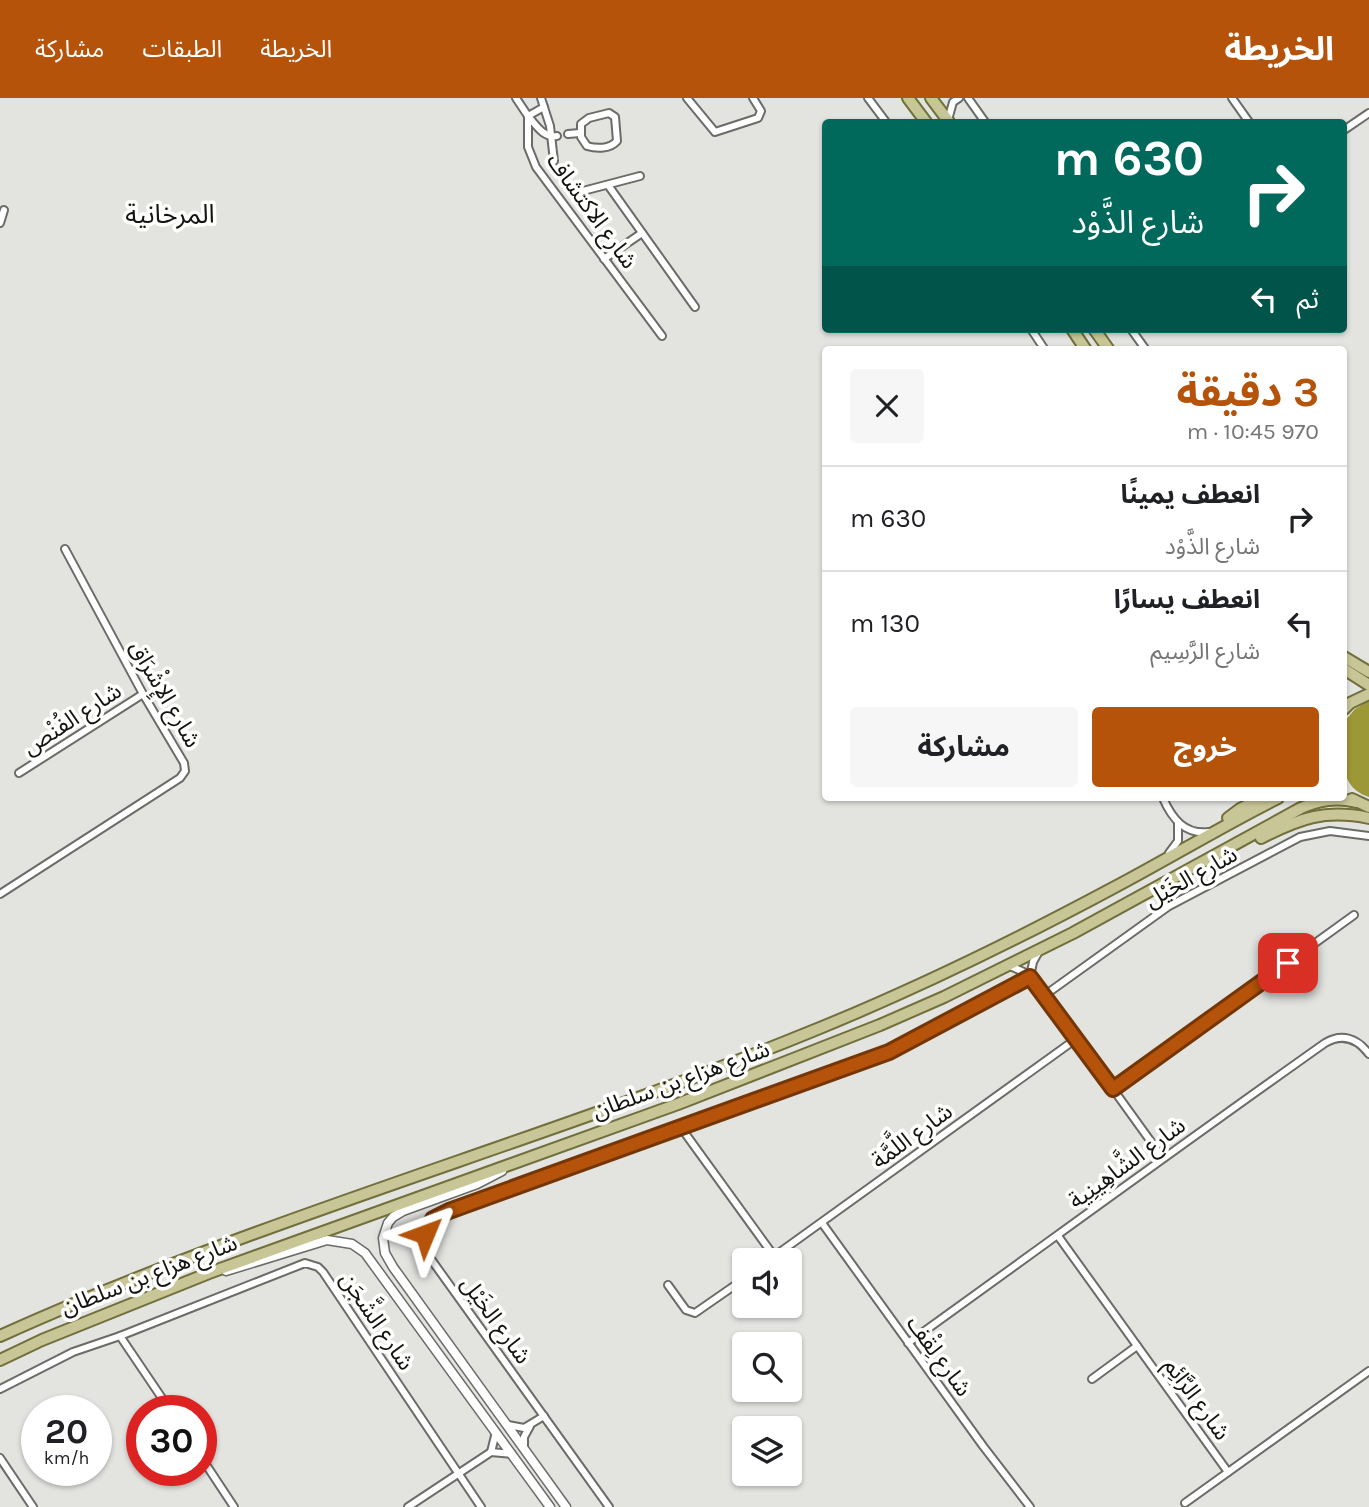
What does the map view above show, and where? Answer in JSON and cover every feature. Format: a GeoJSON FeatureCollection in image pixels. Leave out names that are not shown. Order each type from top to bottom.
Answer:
{"type":"FeatureCollection","features":[{"type":"Feature","properties":{"kind":"main road"},"geometry":{"type":"LineString","coordinates":[[908,98],[924,119]]}},
{"type":"Feature","properties":{"kind":"main road"},"geometry":{"type":"LineString","coordinates":[[932,99],[946,119]]}},
{"type":"Feature","properties":{"kind":"main road"},"geometry":{"type":"LineString","coordinates":[[1347,659],[1369,672]]}},
{"type":"Feature","properties":{"kind":"main road"},"geometry":{"type":"LineString","coordinates":[[1347,671],[1369,685]]}},
{"type":"Feature","properties":{"kind":"main road"},"geometry":{"type":"LineString","coordinates":[[1347,706],[1369,694]]}},
{"type":"Feature","properties":{"kind":"main road"},"geometry":{"type":"LineString","coordinates":[[1347,795],[1369,807]]}},
{"type":"Feature","properties":{"kind":"main road","name":"شارع هزاع بن سلطان"},"geometry":{"type":"LineString","coordinates":[[1347,800],[1356,802]]}},
{"type":"Feature","properties":{"kind":"main road"},"geometry":{"type":"LineString","coordinates":[[1218,830],[1240,809],[1256,801]]}},
{"type":"Feature","properties":{"kind":"main road","name":"شارع هزاع بن سلطان"},"geometry":{"type":"LineString","coordinates":[[0,1336],[209,1251],[590,1115],[811,1031],[988,952],[1161,863],[1272,801]]}},
{"type":"Feature","properties":{"kind":"main road","name":"شارع هزاع بن سلطان"},"geometry":{"type":"LineString","coordinates":[[0,1360],[42,1340],[209,1273],[748,1079],[893,1019],[1008,966],[1314,802],[1323,801]]}},
{"type":"Feature","properties":{"kind":"main road"},"geometry":{"type":"LineString","coordinates":[[1232,846],[1249,843],[1308,817],[1339,814],[1369,818]]}},
{"type":"Feature","properties":{"kind":"street"},"geometry":{"type":"LineString","coordinates":[[516,98],[538,128],[554,136]]}},
{"type":"Feature","properties":{"kind":"street"},"geometry":{"type":"LineString","coordinates":[[541,98],[554,136],[554,161]]}},
{"type":"Feature","properties":{"kind":"street"},"geometry":{"type":"LineString","coordinates":[[687,98],[712,131],[719,132],[758,118],[761,111],[753,98]]}},
{"type":"Feature","properties":{"kind":"street"},"geometry":{"type":"LineString","coordinates":[[868,98],[884,119]]}},
{"type":"Feature","properties":{"kind":"street"},"geometry":{"type":"LineString","coordinates":[[968,98],[983,119]]}},
{"type":"Feature","properties":{"kind":"street"},"geometry":{"type":"LineString","coordinates":[[1232,98],[1247,119]]}},
{"type":"Feature","properties":{"kind":"street"},"geometry":{"type":"LineString","coordinates":[[932,99],[956,100],[949,119]]}},
{"type":"Feature","properties":{"kind":"street"},"geometry":{"type":"LineString","coordinates":[[528,116],[544,107]]}},
{"type":"Feature","properties":{"kind":"street"},"geometry":{"type":"LineString","coordinates":[[609,113],[615,117],[618,139],[610,146],[592,148],[584,143],[580,133],[584,121],[609,113]]}},
{"type":"Feature","properties":{"kind":"street"},"geometry":{"type":"LineString","coordinates":[[1347,128],[1369,113]]}},
{"type":"Feature","properties":{"kind":"street","name":"شارع الاكتشاف"},"geometry":{"type":"LineString","coordinates":[[528,116],[528,147],[536,167],[662,336]]}},
{"type":"Feature","properties":{"kind":"street"},"geometry":{"type":"LineString","coordinates":[[568,134],[580,133]]}},
{"type":"Feature","properties":{"kind":"street"},"geometry":{"type":"LineString","coordinates":[[583,191],[640,177]]}},
{"type":"Feature","properties":{"kind":"street"},"geometry":{"type":"LineString","coordinates":[[608,185],[695,307]]}},
{"type":"Feature","properties":{"kind":"street"},"geometry":{"type":"LineString","coordinates":[[0,223],[4,210]]}},
{"type":"Feature","properties":{"kind":"street"},"geometry":{"type":"LineString","coordinates":[[604,259],[642,233]]}},
{"type":"Feature","properties":{"kind":"street","name":"شارع الإِشْرَاق"},"geometry":{"type":"LineString","coordinates":[[0,894],[186,771],[184,762],[143,694],[65,549]]}},
{"type":"Feature","properties":{"kind":"street","name":"شارع الفُنْص"},"geometry":{"type":"LineString","coordinates":[[19,774],[143,694]]}},
{"type":"Feature","properties":{"kind":"street"},"geometry":{"type":"LineString","coordinates":[[1165,801],[1178,823],[1193,832],[1218,830]]}},
{"type":"Feature","properties":{"kind":"street"},"geometry":{"type":"LineString","coordinates":[[1161,863],[1178,841],[1178,823]]}},
{"type":"Feature","properties":{"kind":"street","name":"شارع الخَيْل"},"geometry":{"type":"LineString","coordinates":[[1045,995],[1169,906],[1300,837],[1331,831],[1369,836]]}},
{"type":"Feature","properties":{"kind":"street"},"geometry":{"type":"LineString","coordinates":[[1113,1089],[1354,915]]}},
{"type":"Feature","properties":{"kind":"street"},"geometry":{"type":"LineString","coordinates":[[1030,977],[1033,962],[1041,949]]}},
{"type":"Feature","properties":{"kind":"street"},"geometry":{"type":"LineString","coordinates":[[1008,966],[1030,977],[1045,995],[1162,1157]]}},
{"type":"Feature","properties":{"kind":"street","name":"شارع الخَيْل"},"geometry":{"type":"LineString","coordinates":[[609,1507],[428,1255],[424,1243],[428,1226],[433,1219],[889,1052],[1030,977]]}},
{"type":"Feature","properties":{"kind":"street","name":"شارع الشَّاهِينِية"},"geometry":{"type":"LineString","coordinates":[[908,1343],[1058,1236],[1162,1157],[1329,1040],[1350,1038],[1360,1043],[1369,1054]]}},
{"type":"Feature","properties":{"kind":"street","name":"شارع اللَّمَّة"},"geometry":{"type":"LineString","coordinates":[[786,1248],[1076,1039]]}},
{"type":"Feature","properties":{"kind":"street"},"geometry":{"type":"LineString","coordinates":[[682,1129],[764,1248]]}},
{"type":"Feature","properties":{"kind":"street"},"geometry":{"type":"LineString","coordinates":[[513,1163],[485,1181],[397,1214],[388,1223],[383,1238],[385,1253],[566,1507]]}},
{"type":"Feature","properties":{"kind":"street","name":"شارع لِقْف"},"geometry":{"type":"LineString","coordinates":[[822,1223],[1030,1507]]}},
{"type":"Feature","properties":{"kind":"street","name":"شارع الرَّائِم"},"geometry":{"type":"LineString","coordinates":[[1058,1236],[1228,1472]]}},
{"type":"Feature","properties":{"kind":"street"},"geometry":{"type":"LineString","coordinates":[[209,1273],[239,1269],[327,1240],[341,1241],[359,1248],[372,1259],[550,1507]]}},
{"type":"Feature","properties":{"kind":"street","name":"شارع الشَّجَن"},"geometry":{"type":"LineString","coordinates":[[0,1389],[61,1357],[298,1266],[312,1264],[323,1272],[481,1507]]}},
{"type":"Feature","properties":{"kind":"street"},"geometry":{"type":"LineString","coordinates":[[668,1285],[687,1310],[695,1312],[732,1287]]}},
{"type":"Feature","properties":{"kind":"street"},"geometry":{"type":"LineString","coordinates":[[120,1336],[160,1395]]}},
{"type":"Feature","properties":{"kind":"street","name":"شارع الرَّائِم"},"geometry":{"type":"LineString","coordinates":[[1092,1379],[1137,1346]]}},
{"type":"Feature","properties":{"kind":"street"},"geometry":{"type":"LineString","coordinates":[[1185,1503],[1369,1371]]}},
{"type":"Feature","properties":{"kind":"street"},"geometry":{"type":"LineString","coordinates":[[508,1425],[519,1429],[530,1426],[544,1416]]}},
{"type":"Feature","properties":{"kind":"street"},"geometry":{"type":"LineString","coordinates":[[524,1449],[524,1437],[530,1426]]}},
{"type":"Feature","properties":{"kind":"street"},"geometry":{"type":"LineString","coordinates":[[491,1452],[496,1432]]}},
{"type":"Feature","properties":{"kind":"street"},"geometry":{"type":"LineString","coordinates":[[408,1507],[491,1452],[512,1454]]}},
{"type":"Feature","properties":{"kind":"street"},"geometry":{"type":"LineString","coordinates":[[0,1458],[33,1507]]}},
{"type":"Feature","properties":{"kind":"street"},"geometry":{"type":"LineString","coordinates":[[217,1481],[234,1507]]}},
{"type":"Feature","properties":{"kind":"shaded area"},"geometry":{"type":"Polygon","coordinates":[[[1369,701],[1369,797],[1358,792],[1347,778],[1347,718],[1355,709],[1369,701]]]}},
{"type":"Feature","properties":{"kind":"district","name":"المرخانية"},"geometry":{"type":"Point","coordinates":[170,214]}},
{"type":"Feature","properties":{"kind":"route"},"geometry":{"type":"LineString","coordinates":[[425,1234],[433,1219],[440,1214],[682,1129],[889,1052],[1030,977],[1113,1089],[1288,963]]}}]}
